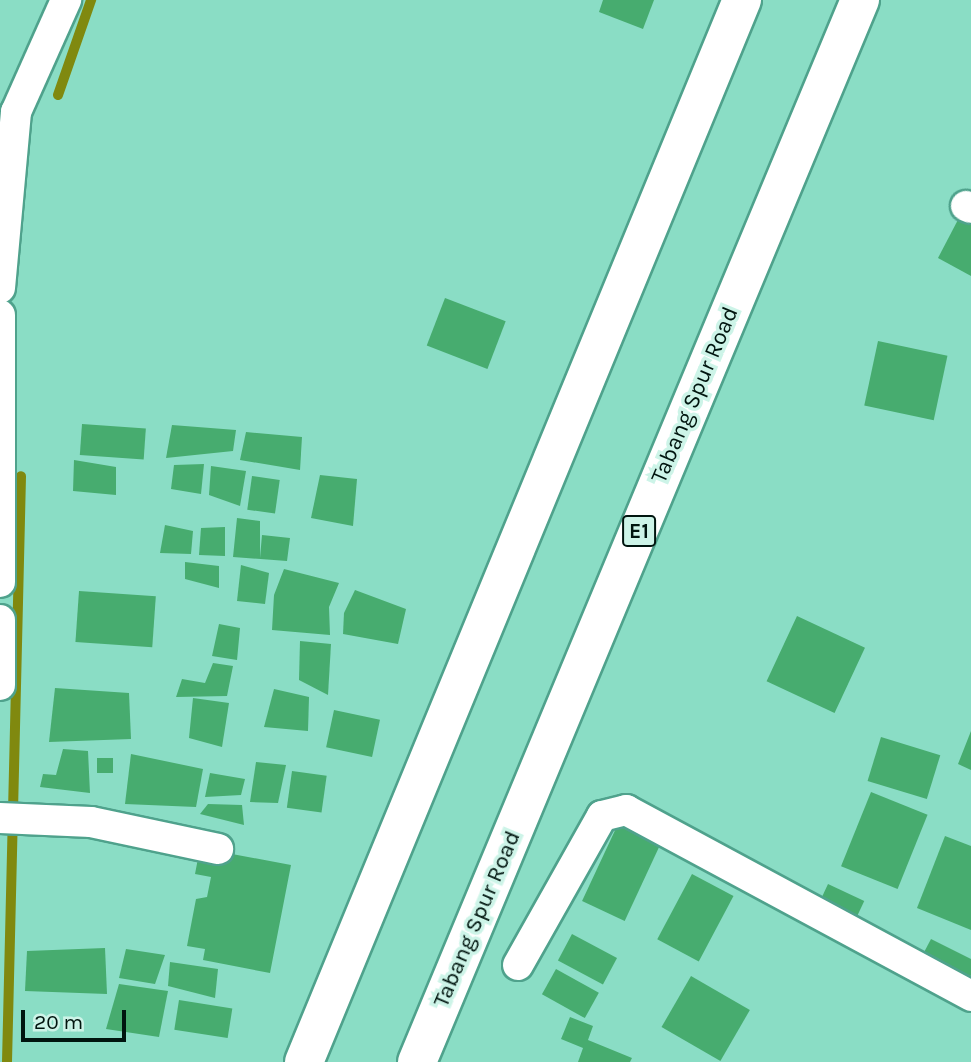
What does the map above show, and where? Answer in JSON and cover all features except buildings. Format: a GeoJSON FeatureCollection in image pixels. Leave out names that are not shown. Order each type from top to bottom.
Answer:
{"type":"FeatureCollection","features":[{"type":"Feature","properties":{"kind":"highway"},"geometry":{"type":"LineString","coordinates":[[304,1062],[742,0]]}},
{"type":"Feature","properties":{"kind":"highway","name":"Tabang Spur Road"},"geometry":{"type":"LineString","coordinates":[[417,1062],[860,0]]}},
{"type":"Feature","properties":{"kind":"street"},"geometry":{"type":"LineString","coordinates":[[0,288],[16,112],[66,0]]}},
{"type":"Feature","properties":{"kind":"street"},"geometry":{"type":"LineString","coordinates":[[0,315],[0,582]]}},
{"type":"Feature","properties":{"kind":"street"},"geometry":{"type":"LineString","coordinates":[[0,620],[0,685]]}},
{"type":"Feature","properties":{"kind":"street"},"geometry":{"type":"LineString","coordinates":[[518,965],[602,816],[626,810],[971,996]]}},
{"type":"Feature","properties":{"kind":"street"},"geometry":{"type":"LineString","coordinates":[[0,818],[91,822],[218,849]]}},
{"type":"Feature","properties":{"kind":"waterway"},"geometry":{"type":"LineString","coordinates":[[58,95],[91,0]]}},
{"type":"Feature","properties":{"kind":"waterway"},"geometry":{"type":"LineString","coordinates":[[7,1062],[21,476]]}}]}
